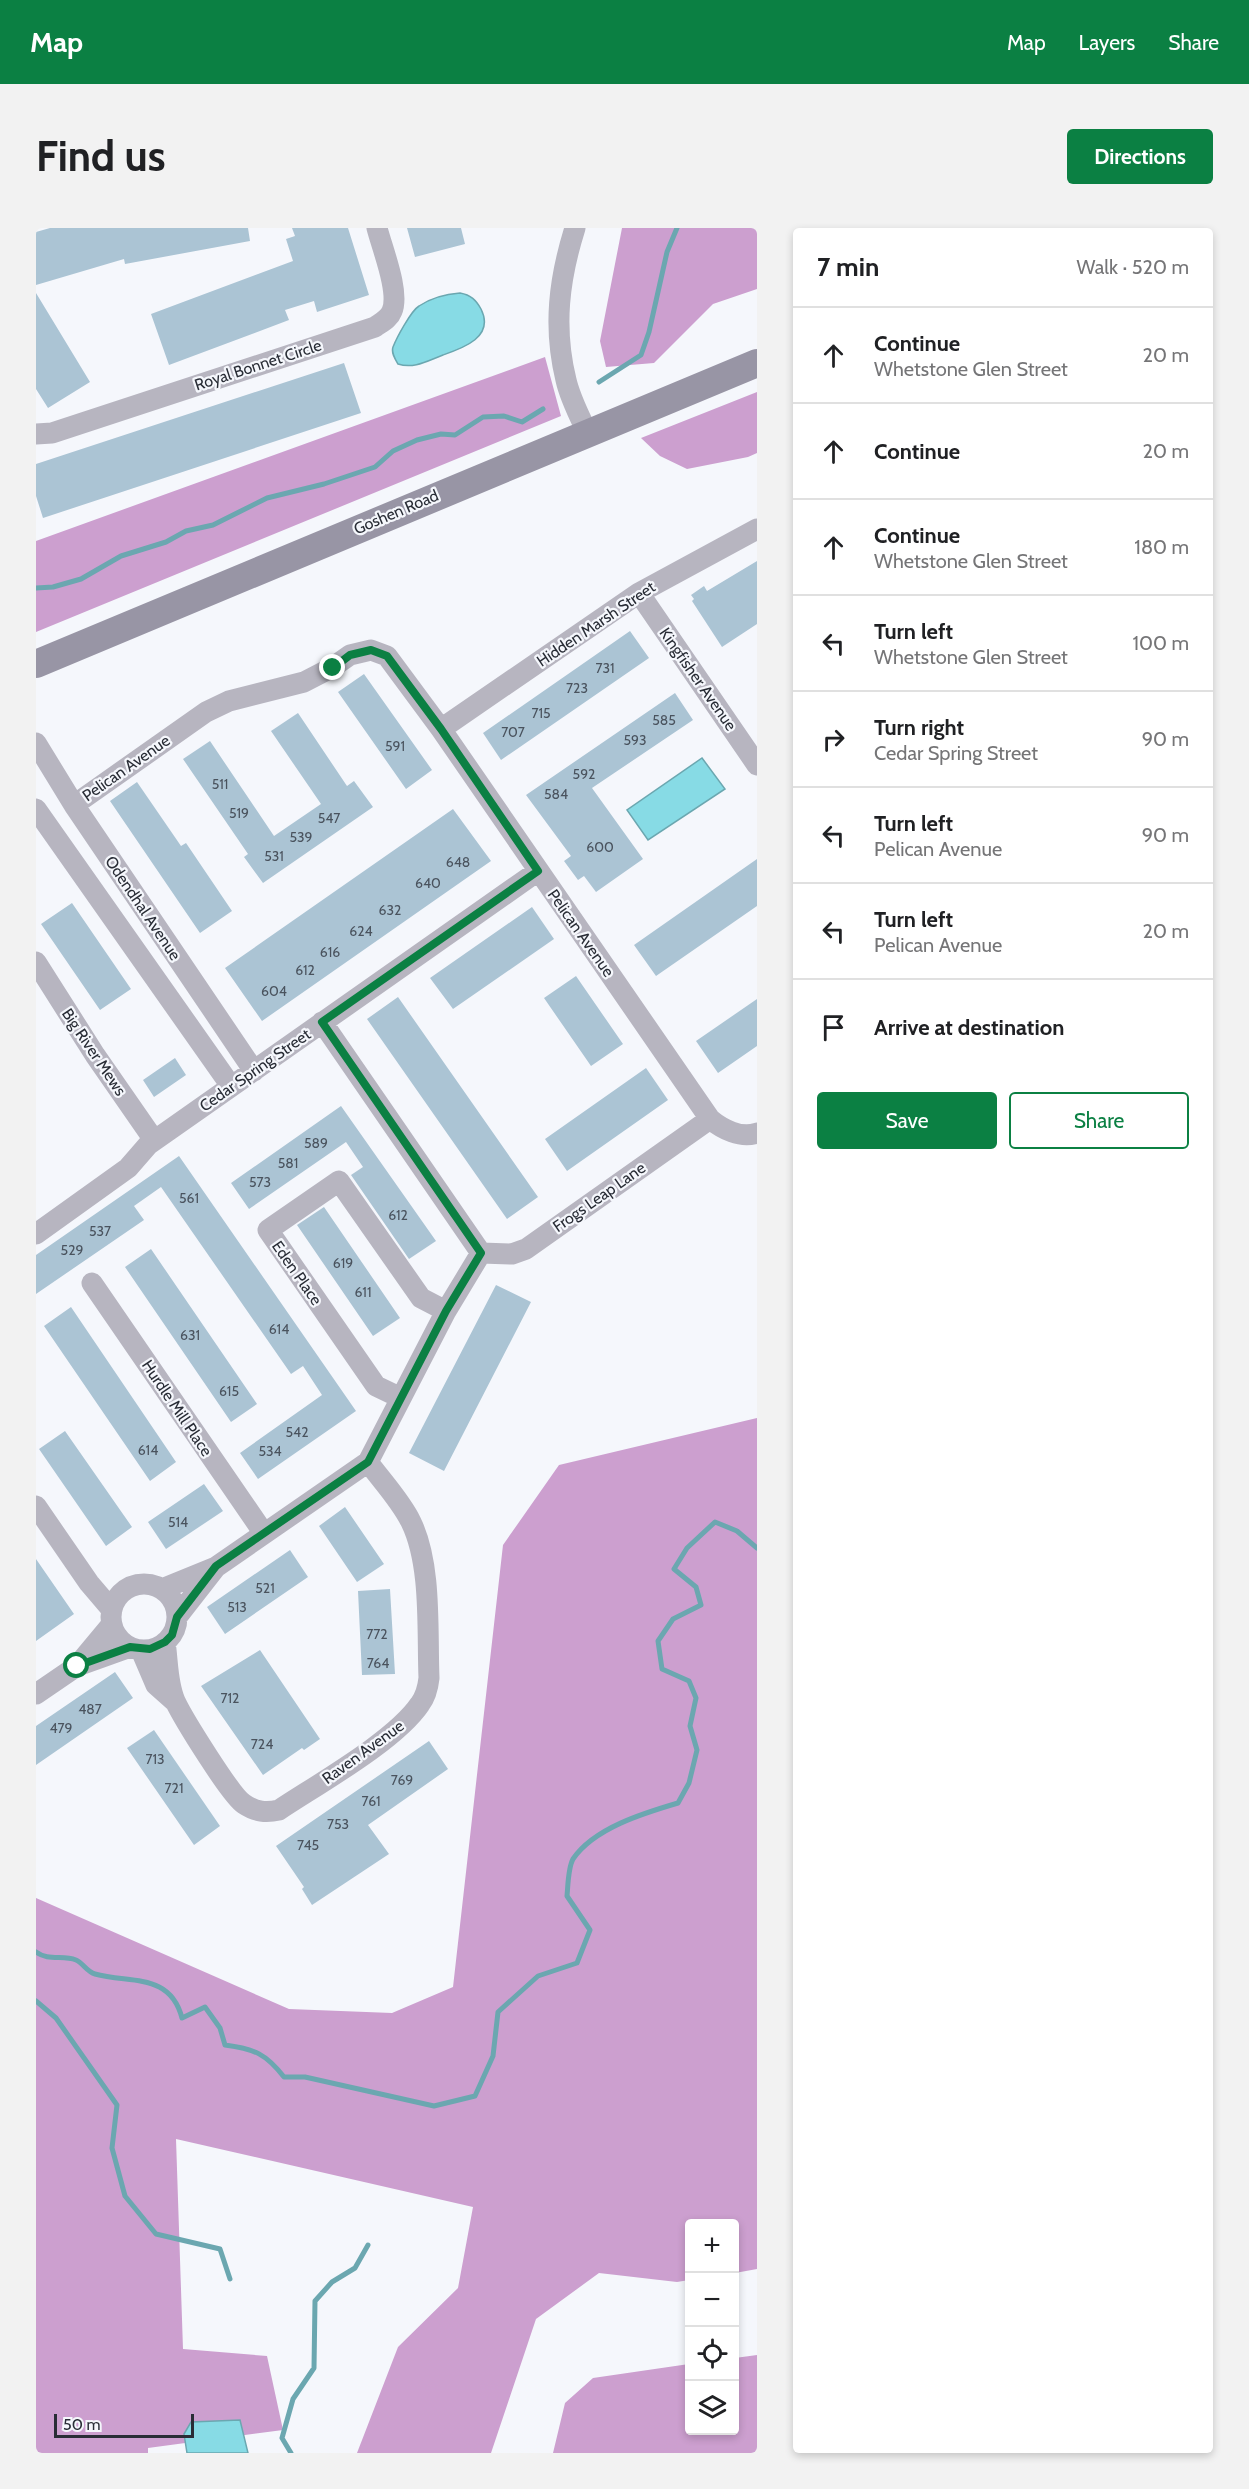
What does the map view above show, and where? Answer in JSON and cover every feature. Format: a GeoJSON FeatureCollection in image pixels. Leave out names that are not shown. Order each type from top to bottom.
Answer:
{"type":"FeatureCollection","features":[{"type":"Feature","properties":{"kind":"street","name":"Royal Bonnet Circle"},"geometry":{"type":"LineString","coordinates":[[36,434],[52,433],[375,327],[386,320],[392,311],[394,301],[394,290],[377,228]]}},
{"type":"Feature","properties":{"kind":"street"},"geometry":{"type":"LineString","coordinates":[[575,228],[562,274],[558,310],[560,345],[566,382],[587,432]]}},
{"type":"Feature","properties":{"kind":"street","name":"Goshen Road"},"geometry":{"type":"LineString","coordinates":[[36,664],[587,432],[757,363]]}},
{"type":"Feature","properties":{"kind":"street","name":"Hidden Marsh Street"},"geometry":{"type":"LineString","coordinates":[[441,729],[639,593],[757,529]]}},
{"type":"Feature","properties":{"kind":"street","name":"Kingfisher Avenue"},"geometry":{"type":"LineString","coordinates":[[639,593],[757,765]]}},
{"type":"Feature","properties":{"kind":"street","name":"Pelican Avenue"},"geometry":{"type":"LineString","coordinates":[[74,805],[206,712],[229,701],[304,682],[333,668],[350,655],[371,650],[387,656],[441,729],[710,1119]]}},
{"type":"Feature","properties":{"kind":"street","name":"Odendhal Avenue"},"geometry":{"type":"LineString","coordinates":[[36,743],[74,805],[254,1071]]}},
{"type":"Feature","properties":{"kind":"street","name":"Odendhal Avenue"},"geometry":{"type":"LineString","coordinates":[[36,809],[231,1086]]}},
{"type":"Feature","properties":{"kind":"street","name":"Cedar Spring Street"},"geometry":{"type":"LineString","coordinates":[[36,1234],[128,1168],[154,1140],[538,871]]}},
{"type":"Feature","properties":{"kind":"street","name":"Big River Mews"},"geometry":{"type":"LineString","coordinates":[[36,962],[95,1055],[154,1140]]}},
{"type":"Feature","properties":{"kind":"street"},"geometry":{"type":"LineString","coordinates":[[162,1589],[216,1566],[368,1462],[446,1311],[481,1253],[322,1022]]}},
{"type":"Feature","properties":{"kind":"street"},"geometry":{"type":"LineString","coordinates":[[710,1119],[722,1129],[752,1135],[757,1133]]}},
{"type":"Feature","properties":{"kind":"street","name":"Frogs Leap Lane"},"geometry":{"type":"LineString","coordinates":[[481,1253],[512,1254],[526,1249],[710,1119]]}},
{"type":"Feature","properties":{"kind":"street","name":"Eden Place"},"geometry":{"type":"LineString","coordinates":[[401,1398],[376,1386],[268,1230],[339,1181],[421,1298],[446,1311]]}},
{"type":"Feature","properties":{"kind":"street","name":"Hurdle Mill Place"},"geometry":{"type":"LineString","coordinates":[[92,1283],[263,1532]]}},
{"type":"Feature","properties":{"kind":"street","name":"Raven Avenue"},"geometry":{"type":"LineString","coordinates":[[165,1642],[169,1683],[175,1701],[215,1767],[241,1803],[255,1811],[268,1813],[279,1810],[360,1756],[407,1720],[421,1704],[427,1691],[429,1678],[424,1565],[418,1539],[410,1519],[368,1462]]}},
{"type":"Feature","properties":{"kind":"street"},"geometry":{"type":"LineString","coordinates":[[36,1506],[112,1617]]}},
{"type":"Feature","properties":{"kind":"street"},"geometry":{"type":"LineString","coordinates":[[77,1566],[103,1580],[130,1587]]}},
{"type":"Feature","properties":{"kind":"street"},"geometry":{"type":"LineString","coordinates":[[36,1694],[77,1666],[136,1649],[158,1647],[172,1635],[177,1617],[216,1566]]}},
{"type":"Feature","properties":{"kind":"street"},"geometry":{"type":"LineString","coordinates":[[136,1649],[115,1633],[112,1617],[115,1601],[130,1587],[141,1584],[162,1589],[170,1596],[177,1617]]}},
{"type":"Feature","properties":{"kind":"street"},"geometry":{"type":"LineString","coordinates":[[77,1666],[112,1617]]}},
{"type":"Feature","properties":{"kind":"street","name":"Raven Avenue"},"geometry":{"type":"LineString","coordinates":[[136,1649],[156,1685],[175,1701]]}},
{"type":"Feature","properties":{"kind":"shaded area"},"geometry":{"type":"Polygon","coordinates":[[[622,228],[757,228],[757,289],[713,304],[654,363],[606,367],[600,341],[622,228]]]}},
{"type":"Feature","properties":{"kind":"shaded area"},"geometry":{"type":"Polygon","coordinates":[[[545,357],[561,416],[36,632],[36,541],[545,357]]]}},
{"type":"Feature","properties":{"kind":"shaded area"},"geometry":{"type":"Polygon","coordinates":[[[757,392],[757,453],[748,457],[687,469],[660,456],[641,438],[757,392]]]}},
{"type":"Feature","properties":{"kind":"shaded area"},"geometry":{"type":"Polygon","coordinates":[[[757,1418],[757,2269],[739,2272],[739,2219],[685,2219],[685,2281],[677,2282],[599,2273],[536,2319],[491,2453],[357,2453],[398,2347],[458,2288],[473,2207],[176,2139],[183,2349],[267,2356],[283,2430],[148,2448],[148,2453],[36,2453],[36,1898],[289,2009],[392,2013],[453,1987],[503,1545],[559,1465],[757,1418]]]}},
{"type":"Feature","properties":{"kind":"shaded area"},"geometry":{"type":"Polygon","coordinates":[[[757,2355],[757,2453],[553,2453],[565,2403],[593,2378],[685,2365],[685,2435],[739,2435],[739,2357],[757,2355]]]}},
{"type":"Feature","properties":{"kind":"water"},"geometry":{"type":"Polygon","coordinates":[[[460,293],[473,298],[481,309],[484,327],[475,340],[426,362],[410,366],[398,364],[393,354],[393,347],[412,313],[424,303],[444,295],[460,293]]]}},
{"type":"Feature","properties":{"kind":"water"},"geometry":{"type":"Polygon","coordinates":[[[702,758],[725,789],[648,840],[627,810],[702,758]]]}},
{"type":"Feature","properties":{"kind":"water"},"geometry":{"type":"Polygon","coordinates":[[[240,2420],[248,2453],[187,2453],[184,2434],[191,2422],[240,2420]]]}},
{"type":"Feature","properties":{"kind":"building"},"geometry":{"type":"Polygon","coordinates":[[[50,228],[248,228],[250,241],[125,264],[124,259],[36,285],[36,232],[50,228]]]}},
{"type":"Feature","properties":{"kind":"building"},"geometry":{"type":"Polygon","coordinates":[[[292,228],[348,228],[369,295],[317,312],[314,301],[285,310],[289,320],[169,365],[151,314],[293,261],[286,239],[295,236],[292,228]]]}},
{"type":"Feature","properties":{"kind":"building"},"geometry":{"type":"Polygon","coordinates":[[[407,228],[461,228],[465,244],[415,257],[407,228]]]}},
{"type":"Feature","properties":{"kind":"building"},"geometry":{"type":"Polygon","coordinates":[[[36,293],[90,382],[48,408],[36,389],[36,293]]]}},
{"type":"Feature","properties":{"kind":"building"},"geometry":{"type":"Polygon","coordinates":[[[344,363],[361,413],[43,518],[36,496],[36,464],[344,363]]]}},
{"type":"Feature","properties":{"kind":"building"},"geometry":{"type":"Polygon","coordinates":[[[757,561],[757,624],[722,647],[692,601],[694,599],[691,595],[704,586],[707,591],[757,561]]]}},
{"type":"Feature","properties":{"kind":"building"},"geometry":{"type":"Polygon","coordinates":[[[630,631],[649,658],[501,760],[483,733],[630,631]]]}},
{"type":"Feature","properties":{"kind":"building"},"geometry":{"type":"Polygon","coordinates":[[[364,674],[432,770],[406,789],[338,692],[364,674]]]}},
{"type":"Feature","properties":{"kind":"building"},"geometry":{"type":"Polygon","coordinates":[[[675,693],[693,720],[592,788],[643,859],[596,892],[584,876],[578,880],[564,861],[571,856],[526,795],[675,693]]]}},
{"type":"Feature","properties":{"kind":"building"},"geometry":{"type":"Polygon","coordinates":[[[298,713],[347,786],[354,781],[373,807],[263,883],[244,857],[248,854],[183,759],[210,741],[274,836],[321,804],[271,731],[298,713]]]}},
{"type":"Feature","properties":{"kind":"building"},"geometry":{"type":"Polygon","coordinates":[[[137,782],[181,846],[186,843],[232,911],[200,933],[110,801],[137,782]]]}},
{"type":"Feature","properties":{"kind":"building"},"geometry":{"type":"Polygon","coordinates":[[[453,809],[491,861],[262,1021],[225,968],[453,809]]]}},
{"type":"Feature","properties":{"kind":"building"},"geometry":{"type":"Polygon","coordinates":[[[757,859],[757,906],[656,976],[634,945],[757,859]]]}},
{"type":"Feature","properties":{"kind":"building"},"geometry":{"type":"Polygon","coordinates":[[[72,903],[131,989],[100,1010],[41,924],[72,903]]]}},
{"type":"Feature","properties":{"kind":"building"},"geometry":{"type":"Polygon","coordinates":[[[532,907],[554,939],[453,1009],[430,978],[532,907]]]}},
{"type":"Feature","properties":{"kind":"building"},"geometry":{"type":"Polygon","coordinates":[[[576,976],[623,1044],[591,1066],[544,998],[576,976]]]}},
{"type":"Feature","properties":{"kind":"building"},"geometry":{"type":"Polygon","coordinates":[[[398,997],[538,1197],[507,1219],[367,1019],[398,997]]]}},
{"type":"Feature","properties":{"kind":"building"},"geometry":{"type":"Polygon","coordinates":[[[757,999],[757,1046],[718,1073],[696,1041],[757,999]]]}},
{"type":"Feature","properties":{"kind":"building"},"geometry":{"type":"Polygon","coordinates":[[[175,1058],[186,1075],[154,1097],[143,1080],[175,1058]]]}},
{"type":"Feature","properties":{"kind":"building"},"geometry":{"type":"Polygon","coordinates":[[[646,1068],[668,1100],[567,1171],[545,1139],[646,1068]]]}},
{"type":"Feature","properties":{"kind":"building"},"geometry":{"type":"Polygon","coordinates":[[[341,1106],[436,1241],[409,1259],[351,1175],[363,1167],[346,1142],[249,1209],[231,1183],[341,1106]]]}},
{"type":"Feature","properties":{"kind":"building"},"geometry":{"type":"Polygon","coordinates":[[[179,1156],[356,1411],[258,1479],[240,1453],[322,1395],[303,1366],[291,1374],[161,1187],[134,1206],[144,1220],[36,1294],[36,1255],[179,1156]]]}},
{"type":"Feature","properties":{"kind":"building"},"geometry":{"type":"Polygon","coordinates":[[[324,1207],[400,1318],[373,1336],[297,1225],[324,1207]]]}},
{"type":"Feature","properties":{"kind":"building"},"geometry":{"type":"Polygon","coordinates":[[[151,1249],[257,1404],[231,1422],[125,1267],[151,1249]]]}},
{"type":"Feature","properties":{"kind":"building"},"geometry":{"type":"Polygon","coordinates":[[[496,1285],[531,1302],[444,1471],[409,1453],[496,1285]]]}},
{"type":"Feature","properties":{"kind":"building"},"geometry":{"type":"Polygon","coordinates":[[[71,1307],[176,1462],[150,1481],[44,1326],[71,1307]]]}},
{"type":"Feature","properties":{"kind":"building"},"geometry":{"type":"Polygon","coordinates":[[[65,1431],[132,1527],[106,1546],[39,1449],[65,1431]]]}},
{"type":"Feature","properties":{"kind":"building"},"geometry":{"type":"Polygon","coordinates":[[[204,1484],[223,1511],[166,1549],[148,1522],[204,1484]]]}},
{"type":"Feature","properties":{"kind":"building"},"geometry":{"type":"Polygon","coordinates":[[[345,1507],[384,1564],[357,1582],[319,1526],[345,1507]]]}},
{"type":"Feature","properties":{"kind":"building"},"geometry":{"type":"Polygon","coordinates":[[[290,1550],[308,1577],[225,1634],[207,1607],[290,1550]]]}},
{"type":"Feature","properties":{"kind":"building"},"geometry":{"type":"Polygon","coordinates":[[[36,1559],[74,1614],[36,1641],[36,1559]]]}},
{"type":"Feature","properties":{"kind":"building"},"geometry":{"type":"Polygon","coordinates":[[[390,1589],[395,1674],[362,1675],[358,1591],[390,1589]]]}},
{"type":"Feature","properties":{"kind":"building"},"geometry":{"type":"Polygon","coordinates":[[[260,1650],[320,1739],[304,1750],[302,1748],[263,1775],[201,1686],[260,1650]]]}},
{"type":"Feature","properties":{"kind":"building"},"geometry":{"type":"Polygon","coordinates":[[[115,1672],[133,1698],[36,1765],[36,1726],[115,1672]]]}},
{"type":"Feature","properties":{"kind":"building"},"geometry":{"type":"Polygon","coordinates":[[[154,1730],[220,1826],[194,1845],[127,1748],[154,1730]]]}},
{"type":"Feature","properties":{"kind":"building"},"geometry":{"type":"Polygon","coordinates":[[[429,1741],[448,1769],[368,1825],[389,1854],[312,1905],[302,1889],[304,1887],[276,1846],[429,1741]]]}},
{"type":"Feature","properties":{"kind":"waterway"},"geometry":{"type":"LineString","coordinates":[[599,382],[641,355],[649,332],[667,252],[677,228]]}},
{"type":"Feature","properties":{"kind":"waterway"},"geometry":{"type":"LineString","coordinates":[[36,588],[53,587],[81,579],[121,556],[166,542],[186,531],[213,525],[267,498],[324,484],[375,467],[393,451],[417,440],[441,434],[455,435],[483,417],[504,416],[522,422],[543,409]]}},
{"type":"Feature","properties":{"kind":"waterway"},"geometry":{"type":"LineString","coordinates":[[36,1952],[45,1956],[76,1960],[95,1974],[147,1982],[158,1986],[176,2003],[182,2018],[205,2007],[220,2028],[225,2045],[244,2048],[259,2054],[284,2077],[305,2077],[434,2106],[475,2096],[493,2056],[498,2012],[538,1976],[577,1963],[590,1930],[567,1896],[569,1872],[573,1859],[582,1848],[606,1830],[635,1817],[678,1803],[689,1783],[697,1750],[690,1726],[696,1698],[689,1681],[662,1669],[658,1641],[673,1619],[701,1605],[696,1587],[674,1569],[687,1548],[715,1522],[737,1531],[757,1548]]}},
{"type":"Feature","properties":{"kind":"waterway"},"geometry":{"type":"LineString","coordinates":[[36,2001],[56,2018],[117,2105],[112,2148],[125,2196],[156,2234],[220,2249],[230,2279]]}},
{"type":"Feature","properties":{"kind":"waterway"},"geometry":{"type":"LineString","coordinates":[[291,2453],[282,2438],[293,2399],[314,2368],[315,2301],[332,2282],[355,2268],[368,2245]]}},
{"type":"Feature","properties":{"kind":"route"},"geometry":{"type":"LineString","coordinates":[[77,1666],[130,1647],[141,1650],[158,1647],[172,1635],[177,1617],[216,1566],[368,1462],[446,1311],[481,1253],[322,1022],[538,871],[441,729],[387,656],[371,650],[350,655],[333,668]]}}]}
